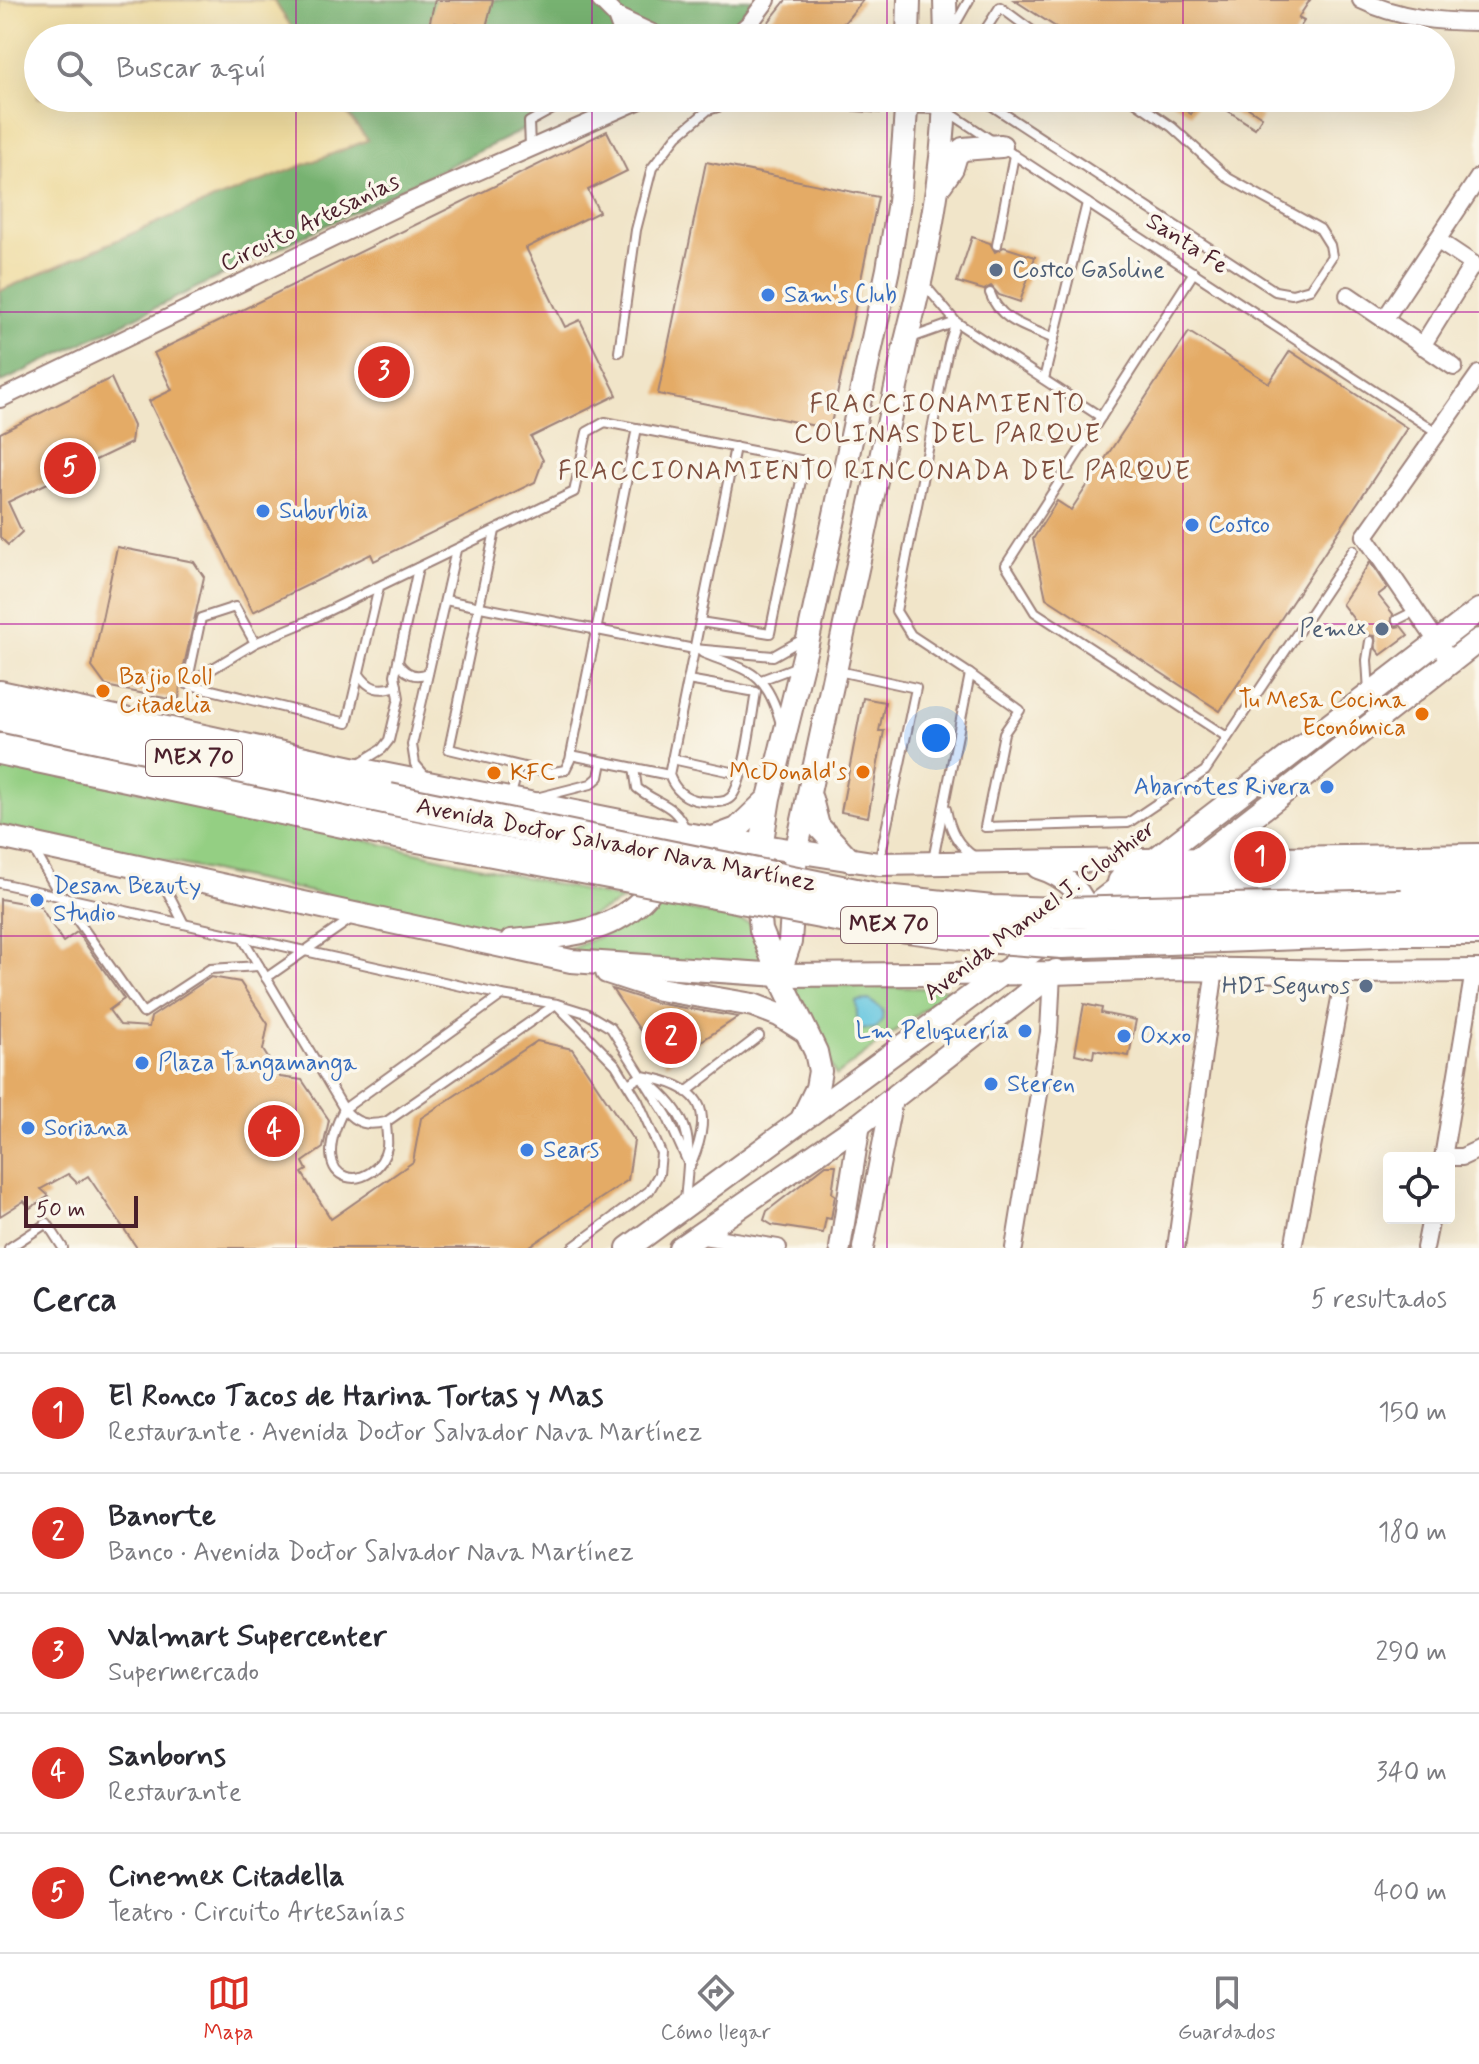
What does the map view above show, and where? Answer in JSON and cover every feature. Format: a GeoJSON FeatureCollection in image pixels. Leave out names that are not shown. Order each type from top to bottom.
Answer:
{"type":"FeatureCollection","features":[{"type":"Feature","properties":{"kind":"highway","name":"Avenida Doctor Salvador Nava Martínez"},"geometry":{"type":"LineString","coordinates":[[0,716],[870,897],[992,911],[1403,918],[1479,930]]}},
{"type":"Feature","properties":{"kind":"highway","name":"Avenida Doctor Salvador Nava Martínez"},"geometry":{"type":"LineString","coordinates":[[0,749],[381,830],[868,922],[985,937],[1062,943],[1403,918],[1479,902]]}},
{"type":"Feature","properties":{"kind":"highway"},"geometry":{"type":"LineString","coordinates":[[1123,883],[1160,871],[1290,882],[1479,878]]}},
{"type":"Feature","properties":{"kind":"main road"},"geometry":{"type":"LineString","coordinates":[[908,24],[909,0]]}},
{"type":"Feature","properties":{"kind":"main road"},"geometry":{"type":"LineString","coordinates":[[945,0],[946,24]]}},
{"type":"Feature","properties":{"kind":"main road"},"geometry":{"type":"LineString","coordinates":[[801,1121],[817,1088],[820,1071],[816,1052],[761,930],[757,887],[761,847],[769,798],[803,664],[888,269],[899,202],[906,112]]}},
{"type":"Feature","properties":{"kind":"main road"},"geometry":{"type":"LineString","coordinates":[[779,975],[790,942],[796,853],[921,281],[936,192],[943,112]]}},
{"type":"Feature","properties":{"kind":"main road"},"geometry":{"type":"LineString","coordinates":[[936,192],[952,168],[956,155],[963,149],[1008,151]]}},
{"type":"Feature","properties":{"kind":"main road","name":"Avenida Manuel J. Clouthier"},"geometry":{"type":"LineString","coordinates":[[691,1244],[860,1124],[1098,940],[1160,871],[1369,694],[1479,610]]}},
{"type":"Feature","properties":{"kind":"main road"},"geometry":{"type":"LineString","coordinates":[[803,664],[824,657],[835,649],[844,636]]}},
{"type":"Feature","properties":{"kind":"main road","name":"Avenida Manuel J. Clouthier"},"geometry":{"type":"LineString","coordinates":[[1160,871],[1199,859],[1479,640]]}},
{"type":"Feature","properties":{"kind":"main road","name":"Avenida Doctor Salvador Nava Martínez"},"geometry":{"type":"LineString","coordinates":[[0,692],[352,768],[796,853],[879,864],[1025,863],[1160,871]]}},
{"type":"Feature","properties":{"kind":"main road"},"geometry":{"type":"LineString","coordinates":[[809,794],[818,826],[850,860]]}},
{"type":"Feature","properties":{"kind":"main road"},"geometry":{"type":"LineString","coordinates":[[713,838],[737,829],[753,817],[769,798]]}},
{"type":"Feature","properties":{"kind":"main road"},"geometry":{"type":"LineString","coordinates":[[490,943],[572,936],[625,917],[654,888],[658,876],[656,860],[643,842],[560,808]]}},
{"type":"Feature","properties":{"kind":"main road"},"geometry":{"type":"LineString","coordinates":[[0,837],[571,961],[659,989],[753,1005],[779,1015],[807,1033]]}},
{"type":"Feature","properties":{"kind":"main road"},"geometry":{"type":"LineString","coordinates":[[1199,859],[1479,855]]}},
{"type":"Feature","properties":{"kind":"main road"},"geometry":{"type":"LineString","coordinates":[[1025,863],[1068,880],[1089,910],[1098,940]]}},
{"type":"Feature","properties":{"kind":"main road"},"geometry":{"type":"LineString","coordinates":[[1179,969],[1171,955],[1172,936],[1183,920],[1206,901],[1233,889],[1290,882]]}},
{"type":"Feature","properties":{"kind":"main road","name":"Avenida Manuel J. Clouthier"},"geometry":{"type":"LineString","coordinates":[[628,1248],[1123,883]]}},
{"type":"Feature","properties":{"kind":"main road"},"geometry":{"type":"LineString","coordinates":[[571,961],[779,975],[1179,969],[1476,971]]}},
{"type":"Feature","properties":{"kind":"main road"},"geometry":{"type":"LineString","coordinates":[[685,1206],[691,1244]]}},
{"type":"Feature","properties":{"kind":"street"},"geometry":{"type":"LineString","coordinates":[[600,0],[616,16],[633,24]]}},
{"type":"Feature","properties":{"kind":"street"},"geometry":{"type":"LineString","coordinates":[[749,24],[767,0]]}},
{"type":"Feature","properties":{"kind":"street"},"geometry":{"type":"LineString","coordinates":[[1361,0],[1404,15],[1447,22],[1479,22]]}},
{"type":"Feature","properties":{"kind":"street"},"geometry":{"type":"LineString","coordinates":[[616,16],[619,24]]}},
{"type":"Feature","properties":{"kind":"street","name":"Circuito Artesanías"},"geometry":{"type":"LineString","coordinates":[[0,399],[601,112]]}},
{"type":"Feature","properties":{"kind":"street"},"geometry":{"type":"LineString","coordinates":[[1384,320],[1479,177]]}},
{"type":"Feature","properties":{"kind":"street"},"geometry":{"type":"LineString","coordinates":[[1422,346],[1473,264],[1437,240]]}},
{"type":"Feature","properties":{"kind":"street"},"geometry":{"type":"LineString","coordinates":[[1348,295],[1454,367]]}},
{"type":"Feature","properties":{"kind":"street"},"geometry":{"type":"LineString","coordinates":[[1451,662],[1365,536],[1479,374]]}},
{"type":"Feature","properties":{"kind":"street"},"geometry":{"type":"LineString","coordinates":[[1176,1248],[1215,969]]}},
{"type":"Feature","properties":{"kind":"street"},"geometry":{"type":"LineString","coordinates":[[1444,1152],[1476,971]]}},
{"type":"Feature","properties":{"kind":"street"},"geometry":{"type":"LineString","coordinates":[[1293,1248],[1345,972]]}},
{"type":"Feature","properties":{"kind":"street"},"geometry":{"type":"LineString","coordinates":[[1014,1248],[1049,1032],[1052,973]]}},
{"type":"Feature","properties":{"kind":"street"},"geometry":{"type":"LineString","coordinates":[[863,1248],[892,1099]]}},
{"type":"Feature","properties":{"kind":"street"},"geometry":{"type":"LineString","coordinates":[[840,1248],[860,1124]]}},
{"type":"Feature","properties":{"kind":"street"},"geometry":{"type":"LineString","coordinates":[[1455,1157],[1479,1149]]}},
{"type":"Feature","properties":{"kind":"street"},"geometry":{"type":"LineString","coordinates":[[1425,1248],[1430,1224]]}},
{"type":"Feature","properties":{"kind":"street"},"geometry":{"type":"LineString","coordinates":[[691,1244],[778,1248]]}},
{"type":"Feature","properties":{"kind":"lane"},"geometry":{"type":"LineString","coordinates":[[955,24],[969,0]]}},
{"type":"Feature","properties":{"kind":"lane"},"geometry":{"type":"LineString","coordinates":[[992,0],[1023,24]]}},
{"type":"Feature","properties":{"kind":"lane"},"geometry":{"type":"LineString","coordinates":[[989,24],[1000,7]]}},
{"type":"Feature","properties":{"kind":"lane"},"geometry":{"type":"LineString","coordinates":[[530,146],[529,122],[547,112]]}},
{"type":"Feature","properties":{"kind":"lane"},"geometry":{"type":"LineString","coordinates":[[619,352],[636,230],[652,168],[677,136],[706,112]]}},
{"type":"Feature","properties":{"kind":"lane","name":"Santa Fe"},"geometry":{"type":"LineString","coordinates":[[955,112],[1008,151],[1438,433]]}},
{"type":"Feature","properties":{"kind":"lane"},"geometry":{"type":"LineString","coordinates":[[1001,112],[1275,291],[1292,294],[1310,289],[1332,256],[1330,245],[1320,229],[1228,178],[1172,127],[1150,112]]}},
{"type":"Feature","properties":{"kind":"lane"},"geometry":{"type":"LineString","coordinates":[[997,245],[1008,151]]}},
{"type":"Feature","properties":{"kind":"lane"},"geometry":{"type":"LineString","coordinates":[[1044,379],[1087,203]]}},
{"type":"Feature","properties":{"kind":"lane"},"geometry":{"type":"LineString","coordinates":[[1194,272],[1006,565],[1035,612],[1227,737]]}},
{"type":"Feature","properties":{"kind":"lane"},"geometry":{"type":"LineString","coordinates":[[921,281],[956,322],[1101,417]]}},
{"type":"Feature","properties":{"kind":"lane"},"geometry":{"type":"LineString","coordinates":[[990,293],[995,307],[1010,320],[1054,339]]}},
{"type":"Feature","properties":{"kind":"lane"},"geometry":{"type":"LineString","coordinates":[[906,341],[956,322]]}},
{"type":"Feature","properties":{"kind":"lane"},"geometry":{"type":"LineString","coordinates":[[956,322],[896,611],[911,635],[1020,710],[1004,733],[985,827],[1128,823],[1205,771],[1353,550]]}},
{"type":"Feature","properties":{"kind":"lane"},"geometry":{"type":"LineString","coordinates":[[187,684],[255,643],[301,624],[574,492],[587,432],[605,422],[805,461],[770,633],[700,622]]}},
{"type":"Feature","properties":{"kind":"lane"},"geometry":{"type":"LineString","coordinates":[[495,531],[449,749],[549,773],[565,770],[571,755],[637,428]]}},
{"type":"Feature","properties":{"kind":"lane"},"geometry":{"type":"LineString","coordinates":[[688,680],[756,692],[741,774],[733,796],[722,802],[694,800],[682,795],[669,775],[694,649],[735,447]]}},
{"type":"Feature","properties":{"kind":"lane"},"geometry":{"type":"LineString","coordinates":[[430,782],[415,764],[412,745],[456,550]]}},
{"type":"Feature","properties":{"kind":"lane"},"geometry":{"type":"LineString","coordinates":[[352,768],[382,749],[389,740],[399,698],[395,675],[418,568]]}},
{"type":"Feature","properties":{"kind":"lane"},"geometry":{"type":"LineString","coordinates":[[187,684],[347,723],[379,587]]}},
{"type":"Feature","properties":{"kind":"lane"},"geometry":{"type":"LineString","coordinates":[[445,600],[694,649],[773,656],[809,634]]}},
{"type":"Feature","properties":{"kind":"lane"},"geometry":{"type":"LineString","coordinates":[[187,684],[201,618],[235,607],[255,643]]}},
{"type":"Feature","properties":{"kind":"lane"},"geometry":{"type":"LineString","coordinates":[[1397,620],[1416,611]]}},
{"type":"Feature","properties":{"kind":"lane"},"geometry":{"type":"LineString","coordinates":[[1369,694],[1367,660],[1370,641]]}},
{"type":"Feature","properties":{"kind":"lane"},"geometry":{"type":"LineString","coordinates":[[694,649],[757,675],[768,688],[785,737]]}},
{"type":"Feature","properties":{"kind":"lane"},"geometry":{"type":"LineString","coordinates":[[398,662],[402,669],[411,674],[420,676],[428,673]]}},
{"type":"Feature","properties":{"kind":"lane"},"geometry":{"type":"LineString","coordinates":[[761,680],[803,664]]}},
{"type":"Feature","properties":{"kind":"lane"},"geometry":{"type":"LineString","coordinates":[[837,670],[916,688],[879,864]]}},
{"type":"Feature","properties":{"kind":"lane"},"geometry":{"type":"LineString","coordinates":[[359,674],[367,685],[376,689],[397,686]]}},
{"type":"Feature","properties":{"kind":"lane"},"geometry":{"type":"LineString","coordinates":[[933,864],[970,674]]}},
{"type":"Feature","properties":{"kind":"lane"},"geometry":{"type":"LineString","coordinates":[[571,755],[669,775]]}},
{"type":"Feature","properties":{"kind":"lane"},"geometry":{"type":"LineString","coordinates":[[672,759],[741,774]]}},
{"type":"Feature","properties":{"kind":"lane"},"geometry":{"type":"LineString","coordinates":[[519,766],[518,800],[591,784],[599,777],[602,762]]}},
{"type":"Feature","properties":{"kind":"lane"},"geometry":{"type":"LineString","coordinates":[[634,768],[637,788],[680,815],[686,834]]}},
{"type":"Feature","properties":{"kind":"lane"},"geometry":{"type":"LineString","coordinates":[[945,800],[955,837],[964,850],[985,863]]}},
{"type":"Feature","properties":{"kind":"lane"},"geometry":{"type":"LineString","coordinates":[[30,843],[61,897],[143,1013],[210,969],[259,966]]}},
{"type":"Feature","properties":{"kind":"lane"},"geometry":{"type":"LineString","coordinates":[[156,871],[184,924]]}},
{"type":"Feature","properties":{"kind":"lane"},"geometry":{"type":"LineString","coordinates":[[0,883],[502,995],[557,1004],[586,1013],[611,1028],[676,1132],[690,1167]]}},
{"type":"Feature","properties":{"kind":"lane"},"geometry":{"type":"LineString","coordinates":[[266,978],[357,914]]}},
{"type":"Feature","properties":{"kind":"lane"},"geometry":{"type":"LineString","coordinates":[[242,937],[344,1109],[361,1124],[386,1122],[557,1004]]}},
{"type":"Feature","properties":{"kind":"lane"},"geometry":{"type":"LineString","coordinates":[[386,1122],[387,1145],[375,1167],[351,1179],[343,1178],[336,1172],[331,1148],[336,1124],[344,1109],[502,995]]}},
{"type":"Feature","properties":{"kind":"lane"},"geometry":{"type":"LineString","coordinates":[[557,1004],[607,1054],[628,1084],[661,1153],[659,1174],[649,1191],[572,1248]]}},
{"type":"Feature","properties":{"kind":"lane"},"geometry":{"type":"LineString","coordinates":[[686,1092],[759,1036]]}},
{"type":"Feature","properties":{"kind":"lane"},"geometry":{"type":"LineString","coordinates":[[628,1084],[642,1076],[671,1084],[697,1102],[704,1119],[701,1141],[690,1167],[685,1206]]}},
{"type":"Feature","properties":{"kind":"lane"},"geometry":{"type":"LineString","coordinates":[[13,1247],[47,1223],[63,1248]]}},
{"type":"Feature","properties":{"kind":"green space"},"geometry":{"type":"Polygon","coordinates":[[[273,0],[753,0],[734,24],[289,24],[273,0]]]}},
{"type":"Feature","properties":{"kind":"green space"},"geometry":{"type":"Polygon","coordinates":[[[345,112],[560,112],[0,383],[0,291],[170,217],[351,145],[363,134],[345,112]]]}},
{"type":"Feature","properties":{"kind":"green space"},"geometry":{"type":"Polygon","coordinates":[[[0,761],[259,816],[624,900],[576,923],[510,934],[0,826],[0,761]]]}},
{"type":"Feature","properties":{"kind":"green space"},"geometry":{"type":"Polygon","coordinates":[[[654,902],[755,924],[764,961],[668,961],[566,951],[622,927],[654,902]]]}},
{"type":"Feature","properties":{"kind":"green space"},"geometry":{"type":"Polygon","coordinates":[[[792,984],[950,989],[836,1076],[792,984]]]}},
{"type":"Feature","properties":{"kind":"sand"},"geometry":{"type":"Polygon","coordinates":[[[0,0],[273,0],[289,24],[24,24],[24,112],[345,112],[368,140],[170,217],[0,291],[0,0]]]}},
{"type":"Feature","properties":{"kind":"water"},"geometry":{"type":"Polygon","coordinates":[[[869,1000],[883,1010],[882,1021],[875,1029],[858,1028],[856,1001],[869,1000]]]}},
{"type":"Feature","properties":{"kind":"building"},"geometry":{"type":"Polygon","coordinates":[[[435,0],[493,0],[487,24],[429,24],[435,0]]]}},
{"type":"Feature","properties":{"kind":"building"},"geometry":{"type":"Polygon","coordinates":[[[786,0],[863,0],[842,24],[767,24],[786,0]]]}},
{"type":"Feature","properties":{"kind":"building"},"geometry":{"type":"Polygon","coordinates":[[[1014,0],[1310,0],[1298,18],[1304,21],[1302,24],[1051,24],[1014,0]]]}},
{"type":"Feature","properties":{"kind":"building"},"geometry":{"type":"Polygon","coordinates":[[[1230,112],[1254,112],[1262,117],[1255,128],[1230,112]]]}},
{"type":"Feature","properties":{"kind":"building"},"geometry":{"type":"Polygon","coordinates":[[[607,131],[627,171],[588,190],[599,212],[526,248],[565,327],[580,320],[617,395],[531,437],[543,460],[535,482],[374,561],[371,554],[253,612],[149,401],[172,390],[154,353],[607,131]]]}},
{"type":"Feature","properties":{"kind":"building","name":"Sam's Club"},"geometry":{"type":"Polygon","coordinates":[[[706,162],[878,197],[830,429],[658,394],[706,162]]]}},
{"type":"Feature","properties":{"kind":"building","name":"Costco Gasoline"},"geometry":{"type":"Polygon","coordinates":[[[972,237],[990,243],[995,252],[1004,247],[1035,257],[1020,302],[999,295],[991,286],[984,290],[957,282],[972,237]]]}},
{"type":"Feature","properties":{"kind":"building","name":"Costco"},"geometry":{"type":"Polygon","coordinates":[[[1189,332],[1269,383],[1290,351],[1407,428],[1220,711],[1046,598],[1033,539],[1057,501],[1071,510],[1189,332]]]}},
{"type":"Feature","properties":{"kind":"building"},"geometry":{"type":"Polygon","coordinates":[[[111,378],[133,426],[131,443],[8,502],[22,532],[8,545],[0,537],[0,433],[111,378]]]}},
{"type":"Feature","properties":{"kind":"building"},"geometry":{"type":"Polygon","coordinates":[[[117,547],[194,562],[204,577],[180,683],[179,701],[106,686],[92,667],[117,547]]]}},
{"type":"Feature","properties":{"kind":"building"},"geometry":{"type":"Polygon","coordinates":[[[1370,562],[1387,588],[1378,595],[1393,614],[1391,624],[1401,626],[1408,635],[1381,655],[1376,649],[1375,636],[1366,635],[1342,604],[1370,562]]]}},
{"type":"Feature","properties":{"kind":"building","name":"McDonald's"},"geometry":{"type":"Polygon","coordinates":[[[863,698],[885,702],[879,731],[884,731],[868,817],[841,812],[863,698]]]}},
{"type":"Feature","properties":{"kind":"building","name":"Plaza Tangamanga"},"geometry":{"type":"Polygon","coordinates":[[[0,899],[40,906],[63,942],[77,932],[124,999],[109,1010],[120,1025],[149,1027],[151,1017],[211,977],[240,982],[268,1024],[263,1050],[280,1077],[302,1080],[329,1120],[323,1148],[303,1162],[307,1170],[302,1173],[331,1219],[413,1162],[421,1118],[537,1041],[572,1049],[634,1141],[628,1180],[527,1248],[137,1248],[88,1176],[77,1183],[68,1174],[41,1189],[49,1196],[30,1208],[24,1201],[0,1216],[0,899]]]}},
{"type":"Feature","properties":{"kind":"building"},"geometry":{"type":"Polygon","coordinates":[[[612,989],[656,1003],[738,1017],[666,1064],[612,989]]]}},
{"type":"Feature","properties":{"kind":"building"},"geometry":{"type":"Polygon","coordinates":[[[1084,1004],[1102,1008],[1101,1013],[1136,1020],[1129,1056],[1094,1050],[1093,1058],[1075,1054],[1084,1004]]]}},
{"type":"Feature","properties":{"kind":"building"},"geometry":{"type":"Polygon","coordinates":[[[826,1165],[836,1165],[832,1193],[835,1195],[831,1219],[826,1218],[823,1233],[772,1225],[764,1220],[767,1211],[826,1165]]]}},
{"type":"Feature","properties":{"kind":"place","name":"Costco Gasoline"},"geometry":{"type":"Point","coordinates":[996,270]}},
{"type":"Feature","properties":{"kind":"place","name":"Sam's Club"},"geometry":{"type":"Point","coordinates":[768,295]}},
{"type":"Feature","properties":{"kind":"place","name":"Walmart Supercenter"},"geometry":{"type":"Point","coordinates":[384,372]}},
{"type":"Feature","properties":{"kind":"place","name":"Cinemex Citadella"},"geometry":{"type":"Point","coordinates":[70,468]}},
{"type":"Feature","properties":{"kind":"place","name":"Suburbia"},"geometry":{"type":"Point","coordinates":[263,511]}},
{"type":"Feature","properties":{"kind":"place","name":"Costco"},"geometry":{"type":"Point","coordinates":[1192,525]}},
{"type":"Feature","properties":{"kind":"place","name":"Pemex"},"geometry":{"type":"Point","coordinates":[1382,629]}},
{"type":"Feature","properties":{"kind":"place","name":"Bajio Roll Citadelia"},"geometry":{"type":"Point","coordinates":[103,691]}},
{"type":"Feature","properties":{"kind":"place","name":"Tu Mesa Cocina Económica"},"geometry":{"type":"Point","coordinates":[1422,714]}},
{"type":"Feature","properties":{"kind":"place","name":"McDonald's"},"geometry":{"type":"Point","coordinates":[863,772]}},
{"type":"Feature","properties":{"kind":"place","name":"KFC"},"geometry":{"type":"Point","coordinates":[494,773]}},
{"type":"Feature","properties":{"kind":"place","name":"Abarrotes Rivera"},"geometry":{"type":"Point","coordinates":[1327,787]}},
{"type":"Feature","properties":{"kind":"place","name":"El Ronco Tacos de Harina Tortas y Mas"},"geometry":{"type":"Point","coordinates":[1260,857]}},
{"type":"Feature","properties":{"kind":"place","name":"Desan Beauty Studio"},"geometry":{"type":"Point","coordinates":[37,900]}},
{"type":"Feature","properties":{"kind":"place","name":"HDI Seguros"},"geometry":{"type":"Point","coordinates":[1366,986]}},
{"type":"Feature","properties":{"kind":"place","name":"Lm Peluquería"},"geometry":{"type":"Point","coordinates":[1025,1031]}},
{"type":"Feature","properties":{"kind":"place","name":"Oxxo"},"geometry":{"type":"Point","coordinates":[1124,1036]}},
{"type":"Feature","properties":{"kind":"place","name":"Banorte"},"geometry":{"type":"Point","coordinates":[671,1038]}},
{"type":"Feature","properties":{"kind":"place","name":"Plaza Tangamanga"},"geometry":{"type":"Point","coordinates":[142,1063]}},
{"type":"Feature","properties":{"kind":"place","name":"Steren"},"geometry":{"type":"Point","coordinates":[991,1084]}},
{"type":"Feature","properties":{"kind":"place","name":"Soriana"},"geometry":{"type":"Point","coordinates":[28,1128]}},
{"type":"Feature","properties":{"kind":"place","name":"Sanborns"},"geometry":{"type":"Point","coordinates":[274,1131]}},
{"type":"Feature","properties":{"kind":"place","name":"Sears"},"geometry":{"type":"Point","coordinates":[527,1150]}},
{"type":"Feature","properties":{"kind":"district","name":"FRACCIONAMIENTO COLINAS DEL PARQUE"},"geometry":{"type":"Point","coordinates":[948,420]}},
{"type":"Feature","properties":{"kind":"district","name":"FRACCIONAMIENTO RINCONADA DEL PARQUE"},"geometry":{"type":"Point","coordinates":[875,472]}}]}
